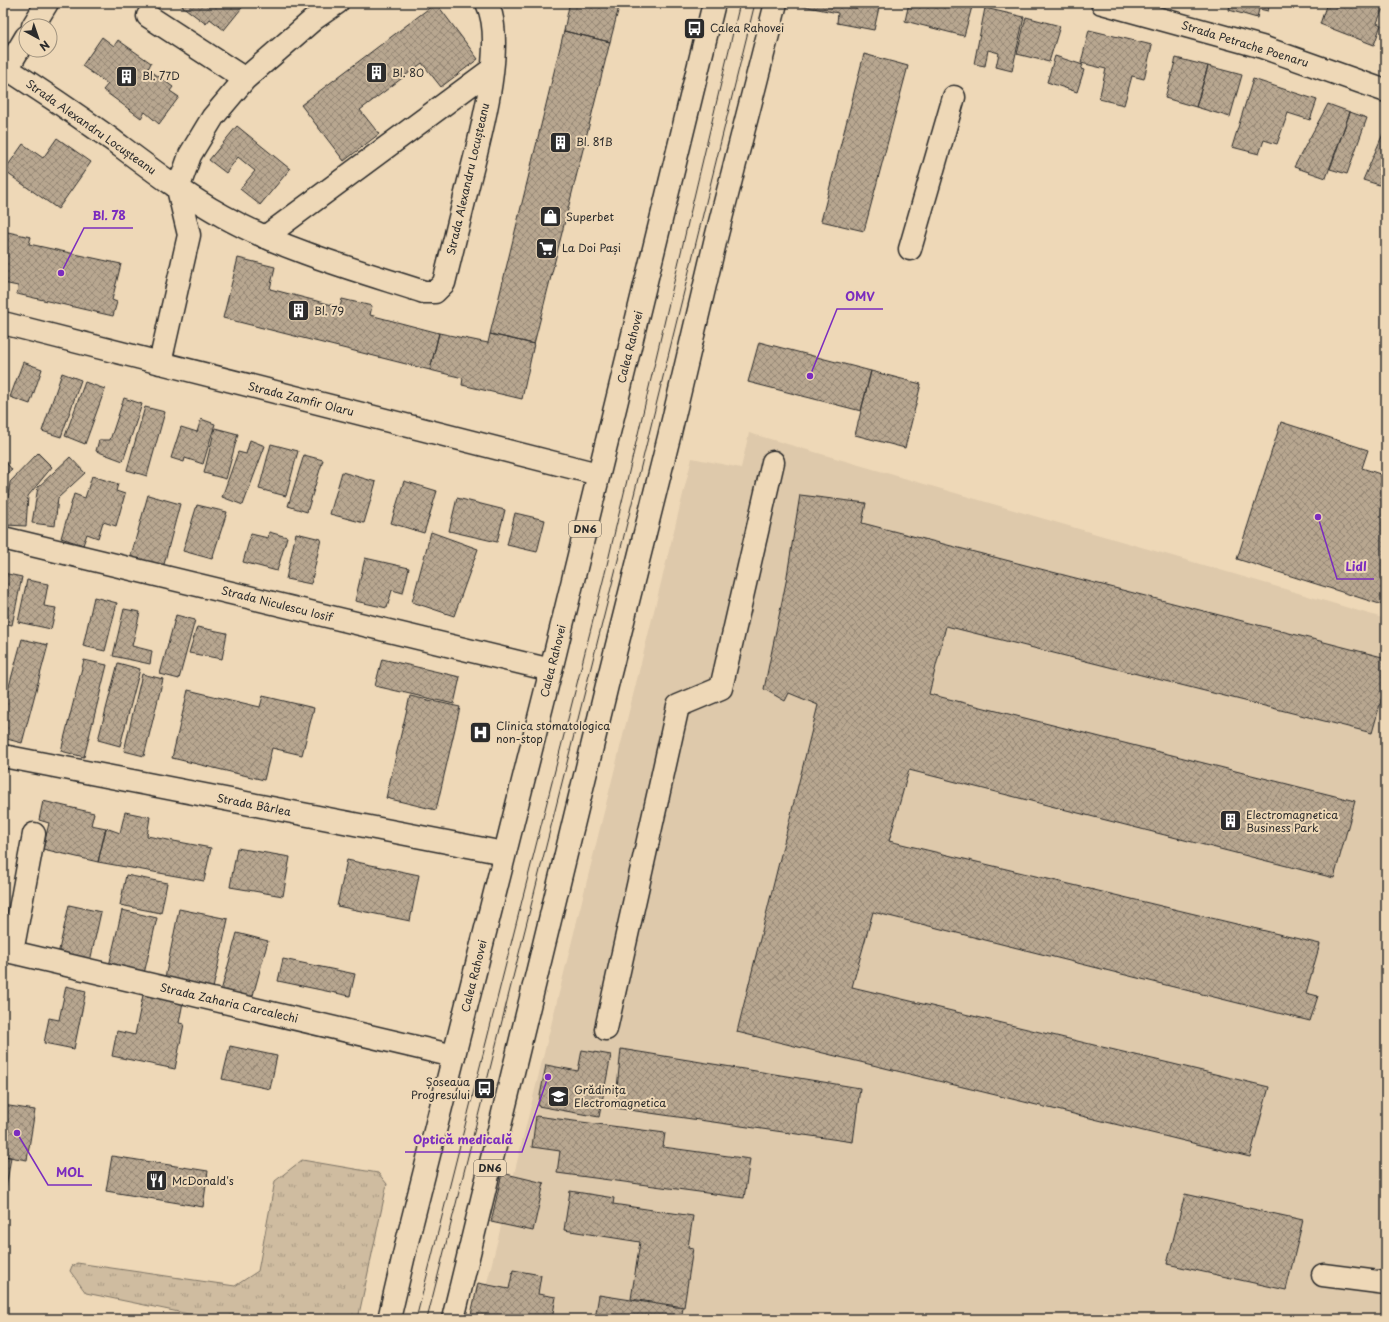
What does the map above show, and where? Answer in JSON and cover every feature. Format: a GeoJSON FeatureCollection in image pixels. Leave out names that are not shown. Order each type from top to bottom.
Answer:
{"type":"FeatureCollection","features":[{"type":"Feature","properties":{"kind":"street"},"geometry":{"type":"LineString","coordinates":[[38,18],[47,3]]}},
{"type":"Feature","properties":{"kind":"street"},"geometry":{"type":"LineString","coordinates":[[160,363],[189,234],[178,189],[190,155],[209,123],[245,79],[308,11],[337,3]]}},
{"type":"Feature","properties":{"kind":"street","name":"Strada Alexandru Locușteanu"},"geometry":{"type":"LineString","coordinates":[[5,67],[96,129],[178,189],[223,216],[265,237],[312,256],[424,292],[435,292],[444,283],[483,124],[492,69],[494,35],[490,11],[487,3]]}},
{"type":"Feature","properties":{"kind":"street","name":"Calea Rahovei"},"geometry":{"type":"LineString","coordinates":[[389,1319],[504,853],[551,670],[714,3]]}},
{"type":"Feature","properties":{"kind":"street","name":"DN6"},"geometry":{"type":"LineString","coordinates":[[453,1319],[669,437],[716,238],[776,3]]}},
{"type":"Feature","properties":{"kind":"street","name":"Strada Petrache Poenaru"},"geometry":{"type":"LineString","coordinates":[[1102,3],[1262,47],[1386,90]]}},
{"type":"Feature","properties":{"kind":"street"},"geometry":{"type":"LineString","coordinates":[[148,16],[245,79]]}},
{"type":"Feature","properties":{"kind":"street"},"geometry":{"type":"LineString","coordinates":[[5,67],[18,48]]}},
{"type":"Feature","properties":{"kind":"street"},"geometry":{"type":"LineString","coordinates":[[265,237],[492,69]]}},
{"type":"Feature","properties":{"kind":"street"},"geometry":{"type":"LineString","coordinates":[[910,249],[954,97]]}},
{"type":"Feature","properties":{"kind":"street","name":"Strada Zamfir Olaru"},"geometry":{"type":"LineString","coordinates":[[3,323],[598,474]]}},
{"type":"Feature","properties":{"kind":"street"},"geometry":{"type":"LineString","coordinates":[[606,1029],[678,706],[721,688],[773,462]]}},
{"type":"Feature","properties":{"kind":"street","name":"Strada Niculescu Iosif"},"geometry":{"type":"LineString","coordinates":[[3,538],[551,670]]}},
{"type":"Feature","properties":{"kind":"street","name":"Strada Bârlea"},"geometry":{"type":"LineString","coordinates":[[4,762],[504,853]]}},
{"type":"Feature","properties":{"kind":"street"},"geometry":{"type":"LineString","coordinates":[[8,951],[34,834]]}},
{"type":"Feature","properties":{"kind":"street","name":"Strada Zaharia Carcalechi"},"geometry":{"type":"LineString","coordinates":[[8,951],[454,1056]]}},
{"type":"Feature","properties":{"kind":"street"},"geometry":{"type":"LineString","coordinates":[[1323,1275],[1386,1284]]}},
{"type":"Feature","properties":{"kind":"shaded area","name":"Electromagnetica Business Park"},"geometry":{"type":"Polygon","coordinates":[[[749,433],[1386,619],[1386,1319],[478,1319],[692,458],[741,468],[749,433]]]}},
{"type":"Feature","properties":{"kind":"green space"},"geometry":{"type":"Polygon","coordinates":[[[302,1160],[378,1173],[387,1184],[358,1319],[213,1319],[86,1293],[70,1271],[72,1266],[77,1263],[235,1286],[258,1271],[275,1181],[302,1160]]]}},
{"type":"Feature","properties":{"kind":"building"},"geometry":{"type":"Polygon","coordinates":[[[3,3],[11,3],[3,16],[3,3]]]}},
{"type":"Feature","properties":{"kind":"building"},"geometry":{"type":"Polygon","coordinates":[[[178,3],[245,4],[224,30],[210,19],[206,24],[178,3]]]}},
{"type":"Feature","properties":{"kind":"building","name":"Bl. 80"},"geometry":{"type":"Polygon","coordinates":[[[436,3],[478,59],[441,87],[422,63],[360,110],[379,134],[344,161],[301,105],[436,3]]]}},
{"type":"Feature","properties":{"kind":"building"},"geometry":{"type":"Polygon","coordinates":[[[556,3],[620,3],[610,42],[564,31],[569,6],[556,3]]]}},
{"type":"Feature","properties":{"kind":"building"},"geometry":{"type":"Polygon","coordinates":[[[798,3],[880,3],[874,30],[837,23],[838,13],[798,5],[798,3]]]}},
{"type":"Feature","properties":{"kind":"building"},"geometry":{"type":"Polygon","coordinates":[[[909,3],[973,3],[964,36],[905,21],[909,3]]]}},
{"type":"Feature","properties":{"kind":"building"},"geometry":{"type":"Polygon","coordinates":[[[1230,3],[1270,3],[1268,11],[1259,9],[1257,18],[1229,10],[1230,3]]]}},
{"type":"Feature","properties":{"kind":"building"},"geometry":{"type":"Polygon","coordinates":[[[1327,3],[1339,7],[1341,3],[1385,3],[1377,23],[1381,25],[1374,45],[1320,24],[1327,3]]]}},
{"type":"Feature","properties":{"kind":"building"},"geometry":{"type":"Polygon","coordinates":[[[985,8],[1024,17],[1012,71],[996,67],[999,53],[988,50],[985,66],[974,64],[985,8]]]}},
{"type":"Feature","properties":{"kind":"building"},"geometry":{"type":"Polygon","coordinates":[[[1026,17],[1060,26],[1049,62],[1017,54],[1026,17]]]}},
{"type":"Feature","properties":{"kind":"building"},"geometry":{"type":"Polygon","coordinates":[[[1089,30],[1152,45],[1144,79],[1132,76],[1124,105],[1099,99],[1106,69],[1081,63],[1089,30]]]}},
{"type":"Feature","properties":{"kind":"building","name":"Bl. 81B"},"geometry":{"type":"Polygon","coordinates":[[[564,31],[610,42],[534,344],[490,334],[564,31]]]}},
{"type":"Feature","properties":{"kind":"building","name":"Bl. 77D"},"geometry":{"type":"Polygon","coordinates":[[[102,37],[114,46],[118,40],[151,63],[148,69],[173,87],[170,91],[179,97],[159,124],[145,112],[141,118],[103,90],[108,84],[82,66],[102,37]]]}},
{"type":"Feature","properties":{"kind":"building"},"geometry":{"type":"Polygon","coordinates":[[[864,54],[908,66],[864,231],[821,221],[864,54]]]}},
{"type":"Feature","properties":{"kind":"building"},"geometry":{"type":"Polygon","coordinates":[[[1055,56],[1083,65],[1081,69],[1084,70],[1077,92],[1047,82],[1055,56]]]}},
{"type":"Feature","properties":{"kind":"building"},"geometry":{"type":"Polygon","coordinates":[[[1176,58],[1208,66],[1196,107],[1165,98],[1176,58]]]}},
{"type":"Feature","properties":{"kind":"building"},"geometry":{"type":"Polygon","coordinates":[[[1208,66],[1242,75],[1230,117],[1196,107],[1208,66]]]}},
{"type":"Feature","properties":{"kind":"building"},"geometry":{"type":"Polygon","coordinates":[[[1253,79],[1317,100],[1310,120],[1288,113],[1277,144],[1264,140],[1259,154],[1232,147],[1253,79]]]}},
{"type":"Feature","properties":{"kind":"building"},"geometry":{"type":"Polygon","coordinates":[[[1328,104],[1350,112],[1326,178],[1294,167],[1328,104]]]}},
{"type":"Feature","properties":{"kind":"building"},"geometry":{"type":"Polygon","coordinates":[[[1350,112],[1367,118],[1347,174],[1330,169],[1350,112]]]}},
{"type":"Feature","properties":{"kind":"building"},"geometry":{"type":"Polygon","coordinates":[[[237,126],[290,169],[260,205],[240,189],[255,171],[238,157],[226,173],[209,160],[237,126]]]}},
{"type":"Feature","properties":{"kind":"building"},"geometry":{"type":"Polygon","coordinates":[[[1386,127],[1386,187],[1363,180],[1386,127]]]}},
{"type":"Feature","properties":{"kind":"building"},"geometry":{"type":"Polygon","coordinates":[[[57,138],[91,162],[58,209],[4,171],[23,144],[43,158],[57,138]]]}},
{"type":"Feature","properties":{"kind":"building"},"geometry":{"type":"Polygon","coordinates":[[[3,231],[31,237],[29,244],[121,264],[112,300],[117,302],[113,316],[17,294],[18,286],[3,283],[3,231]]]}},
{"type":"Feature","properties":{"kind":"building","name":"Bl. 79"},"geometry":{"type":"Polygon","coordinates":[[[238,258],[275,267],[270,289],[340,307],[342,299],[372,306],[370,315],[439,333],[430,370],[223,318],[238,258]]]}},
{"type":"Feature","properties":{"kind":"building"},"geometry":{"type":"Polygon","coordinates":[[[439,333],[488,343],[490,334],[534,344],[522,399],[462,385],[463,378],[430,370],[439,333]]]}},
{"type":"Feature","properties":{"kind":"building"},"geometry":{"type":"Polygon","coordinates":[[[759,342],[871,371],[861,411],[748,382],[759,342]]]}},
{"type":"Feature","properties":{"kind":"building"},"geometry":{"type":"Polygon","coordinates":[[[23,362],[42,369],[30,404],[10,397],[23,362]]]}},
{"type":"Feature","properties":{"kind":"building"},"geometry":{"type":"Polygon","coordinates":[[[871,371],[921,384],[905,448],[855,435],[871,371]]]}},
{"type":"Feature","properties":{"kind":"building"},"geometry":{"type":"Polygon","coordinates":[[[62,373],[81,380],[61,437],[42,431],[62,373]]]}},
{"type":"Feature","properties":{"kind":"building"},"geometry":{"type":"Polygon","coordinates":[[[85,382],[105,389],[85,444],[65,436],[85,382]]]}},
{"type":"Feature","properties":{"kind":"building"},"geometry":{"type":"Polygon","coordinates":[[[124,398],[142,404],[123,461],[96,451],[99,440],[110,440],[124,398]]]}},
{"type":"Feature","properties":{"kind":"building"},"geometry":{"type":"Polygon","coordinates":[[[145,407],[165,412],[147,476],[127,470],[145,407]]]}},
{"type":"Feature","properties":{"kind":"building"},"geometry":{"type":"Polygon","coordinates":[[[201,419],[215,424],[203,464],[185,458],[184,462],[171,458],[181,427],[197,432],[201,419]]]}},
{"type":"Feature","properties":{"kind":"building"},"geometry":{"type":"Polygon","coordinates":[[[1281,422],[1368,450],[1362,468],[1386,476],[1386,606],[1237,559],[1281,422]]]}},
{"type":"Feature","properties":{"kind":"building"},"geometry":{"type":"Polygon","coordinates":[[[215,428],[238,434],[226,479],[204,473],[215,428]]]}},
{"type":"Feature","properties":{"kind":"building"},"geometry":{"type":"Polygon","coordinates":[[[250,440],[265,446],[243,505],[222,497],[238,452],[246,454],[250,440]]]}},
{"type":"Feature","properties":{"kind":"building"},"geometry":{"type":"Polygon","coordinates":[[[271,444],[298,451],[286,496],[259,489],[271,444]]]}},
{"type":"Feature","properties":{"kind":"building"},"geometry":{"type":"Polygon","coordinates":[[[38,453],[52,467],[28,496],[26,526],[5,525],[10,482],[38,453]]]}},
{"type":"Feature","properties":{"kind":"building"},"geometry":{"type":"Polygon","coordinates":[[[304,455],[323,460],[307,512],[288,506],[304,455]]]}},
{"type":"Feature","properties":{"kind":"building"},"geometry":{"type":"Polygon","coordinates":[[[70,457],[85,473],[58,498],[55,526],[32,523],[38,487],[70,457]]]}},
{"type":"Feature","properties":{"kind":"building"},"geometry":{"type":"Polygon","coordinates":[[[3,458],[12,470],[3,478],[3,458]]]}},
{"type":"Feature","properties":{"kind":"building"},"geometry":{"type":"Polygon","coordinates":[[[342,472],[376,482],[364,523],[330,514],[342,472]]]}},
{"type":"Feature","properties":{"kind":"building"},"geometry":{"type":"Polygon","coordinates":[[[92,476],[118,484],[116,491],[125,494],[116,526],[103,522],[98,538],[87,534],[83,545],[61,538],[74,494],[85,498],[92,476]]]}},
{"type":"Feature","properties":{"kind":"building"},"geometry":{"type":"Polygon","coordinates":[[[404,481],[437,491],[424,533],[391,523],[404,481]]]}},
{"type":"Feature","properties":{"kind":"building"},"geometry":{"type":"Polygon","coordinates":[[[148,495],[180,504],[163,568],[130,559],[148,495]]]}},
{"type":"Feature","properties":{"kind":"building","name":"Electromagnetica Business Park"},"geometry":{"type":"Polygon","coordinates":[[[800,495],[866,503],[862,523],[1386,658],[1386,683],[1372,733],[946,626],[929,694],[1355,801],[1334,878],[909,770],[889,841],[1320,944],[1306,993],[1318,996],[1310,1021],[873,912],[852,987],[1269,1087],[1250,1157],[737,1032],[818,705],[789,693],[785,701],[764,689],[786,582],[800,495]]]}},
{"type":"Feature","properties":{"kind":"building"},"geometry":{"type":"Polygon","coordinates":[[[457,498],[505,510],[497,542],[449,531],[457,498]]]}},
{"type":"Feature","properties":{"kind":"building"},"geometry":{"type":"Polygon","coordinates":[[[197,505],[227,512],[212,559],[183,551],[197,505]]]}},
{"type":"Feature","properties":{"kind":"building"},"geometry":{"type":"Polygon","coordinates":[[[515,513],[545,520],[537,552],[507,545],[515,513]]]}},
{"type":"Feature","properties":{"kind":"building"},"geometry":{"type":"Polygon","coordinates":[[[269,532],[287,537],[277,571],[243,562],[251,534],[268,538],[269,532]]]}},
{"type":"Feature","properties":{"kind":"building"},"geometry":{"type":"Polygon","coordinates":[[[431,532],[478,549],[454,616],[412,602],[431,532]]]}},
{"type":"Feature","properties":{"kind":"building"},"geometry":{"type":"Polygon","coordinates":[[[296,533],[321,539],[311,584],[286,579],[296,533]]]}},
{"type":"Feature","properties":{"kind":"building"},"geometry":{"type":"Polygon","coordinates":[[[365,558],[409,568],[403,593],[392,590],[387,608],[355,601],[365,558]]]}},
{"type":"Feature","properties":{"kind":"building"},"geometry":{"type":"Polygon","coordinates":[[[3,573],[22,577],[12,625],[3,623],[3,573]]]}},
{"type":"Feature","properties":{"kind":"building"},"geometry":{"type":"Polygon","coordinates":[[[27,580],[48,584],[44,606],[56,608],[51,629],[18,622],[27,580]]]}},
{"type":"Feature","properties":{"kind":"building"},"geometry":{"type":"Polygon","coordinates":[[[94,597],[117,603],[105,651],[83,646],[94,597]]]}},
{"type":"Feature","properties":{"kind":"building"},"geometry":{"type":"Polygon","coordinates":[[[124,609],[140,612],[132,646],[152,651],[150,664],[113,656],[124,609]]]}},
{"type":"Feature","properties":{"kind":"building"},"geometry":{"type":"Polygon","coordinates":[[[176,615],[195,620],[179,679],[160,674],[176,615]]]}},
{"type":"Feature","properties":{"kind":"building"},"geometry":{"type":"Polygon","coordinates":[[[197,627],[227,633],[222,659],[189,653],[197,627]]]}},
{"type":"Feature","properties":{"kind":"building"},"geometry":{"type":"Polygon","coordinates":[[[22,639],[48,645],[22,743],[3,738],[3,708],[22,639]]]}},
{"type":"Feature","properties":{"kind":"building"},"geometry":{"type":"Polygon","coordinates":[[[382,659],[460,677],[454,704],[375,686],[382,659]]]}},
{"type":"Feature","properties":{"kind":"building"},"geometry":{"type":"Polygon","coordinates":[[[84,660],[107,665],[84,757],[61,751],[84,660]]]}},
{"type":"Feature","properties":{"kind":"building"},"geometry":{"type":"Polygon","coordinates":[[[118,663],[140,669],[120,746],[98,740],[118,663]]]}},
{"type":"Feature","properties":{"kind":"building"},"geometry":{"type":"Polygon","coordinates":[[[142,674],[163,679],[144,756],[124,751],[142,674]]]}},
{"type":"Feature","properties":{"kind":"building"},"geometry":{"type":"Polygon","coordinates":[[[188,690],[260,707],[263,696],[314,708],[302,755],[272,748],[264,780],[172,758],[188,690]]]}},
{"type":"Feature","properties":{"kind":"building"},"geometry":{"type":"Polygon","coordinates":[[[410,696],[460,707],[436,810],[386,798],[410,696]]]}},
{"type":"Feature","properties":{"kind":"building"},"geometry":{"type":"Polygon","coordinates":[[[43,801],[94,813],[91,825],[106,828],[98,862],[43,849],[49,823],[39,820],[43,801]]]}},
{"type":"Feature","properties":{"kind":"building"},"geometry":{"type":"Polygon","coordinates":[[[125,812],[150,817],[147,836],[211,848],[204,881],[98,862],[106,828],[120,833],[125,812]]]}},
{"type":"Feature","properties":{"kind":"building"},"geometry":{"type":"Polygon","coordinates":[[[237,848],[290,857],[283,896],[230,887],[237,848]]]}},
{"type":"Feature","properties":{"kind":"building"},"geometry":{"type":"Polygon","coordinates":[[[347,860],[419,875],[410,921],[337,906],[347,860]]]}},
{"type":"Feature","properties":{"kind":"building"},"geometry":{"type":"Polygon","coordinates":[[[126,875],[167,883],[161,913],[120,905],[126,875]]]}},
{"type":"Feature","properties":{"kind":"building"},"geometry":{"type":"Polygon","coordinates":[[[69,905],[101,912],[89,966],[57,959],[69,905]]]}},
{"type":"Feature","properties":{"kind":"building"},"geometry":{"type":"Polygon","coordinates":[[[179,909],[228,919],[212,993],[164,983],[179,909]]]}},
{"type":"Feature","properties":{"kind":"building"},"geometry":{"type":"Polygon","coordinates":[[[122,910],[157,918],[143,978],[108,970],[122,910]]]}},
{"type":"Feature","properties":{"kind":"building"},"geometry":{"type":"Polygon","coordinates":[[[237,933],[268,941],[252,999],[221,991],[237,933]]]}},
{"type":"Feature","properties":{"kind":"building"},"geometry":{"type":"Polygon","coordinates":[[[283,959],[355,974],[350,996],[278,981],[283,959]]]}},
{"type":"Feature","properties":{"kind":"building"},"geometry":{"type":"Polygon","coordinates":[[[66,986],[86,991],[74,1049],[44,1043],[49,1018],[59,1020],[66,986]]]}},
{"type":"Feature","properties":{"kind":"building"},"geometry":{"type":"Polygon","coordinates":[[[143,995],[183,1002],[179,1023],[184,1024],[175,1069],[112,1056],[117,1031],[135,1035],[143,995]]]}},
{"type":"Feature","properties":{"kind":"building"},"geometry":{"type":"Polygon","coordinates":[[[230,1046],[277,1056],[270,1089],[222,1079],[230,1046]]]}},
{"type":"Feature","properties":{"kind":"building"},"geometry":{"type":"Polygon","coordinates":[[[621,1049],[860,1088],[853,1142],[615,1108],[621,1049]]]}},
{"type":"Feature","properties":{"kind":"building"},"geometry":{"type":"Polygon","coordinates":[[[582,1050],[611,1055],[599,1117],[538,1106],[546,1065],[578,1071],[582,1050]]]}},
{"type":"Feature","properties":{"kind":"building"},"geometry":{"type":"Polygon","coordinates":[[[3,1105],[35,1110],[27,1160],[3,1156],[3,1105]]]}},
{"type":"Feature","properties":{"kind":"building"},"geometry":{"type":"Polygon","coordinates":[[[536,1116],[665,1133],[663,1147],[750,1159],[744,1198],[557,1173],[560,1151],[532,1147],[536,1116]]]}},
{"type":"Feature","properties":{"kind":"building"},"geometry":{"type":"Polygon","coordinates":[[[3,1156],[11,1157],[3,1208],[3,1156]]]}},
{"type":"Feature","properties":{"kind":"building","name":"McDonald's"},"geometry":{"type":"Polygon","coordinates":[[[112,1156],[208,1171],[203,1207],[106,1191],[112,1156]]]}},
{"type":"Feature","properties":{"kind":"building"},"geometry":{"type":"Polygon","coordinates":[[[502,1173],[544,1183],[533,1231],[491,1222],[502,1173]]]}},
{"type":"Feature","properties":{"kind":"building"},"geometry":{"type":"Polygon","coordinates":[[[570,1191],[614,1198],[613,1204],[693,1216],[688,1247],[693,1248],[684,1307],[631,1299],[640,1242],[564,1230],[570,1191]]]}},
{"type":"Feature","properties":{"kind":"building"},"geometry":{"type":"Polygon","coordinates":[[[1185,1194],[1303,1220],[1286,1290],[1167,1264],[1185,1194]]]}},
{"type":"Feature","properties":{"kind":"building"},"geometry":{"type":"Polygon","coordinates":[[[513,1270],[541,1275],[538,1294],[556,1297],[552,1319],[470,1319],[478,1283],[509,1289],[513,1270]]]}},
{"type":"Feature","properties":{"kind":"building"},"geometry":{"type":"Polygon","coordinates":[[[599,1295],[683,1308],[681,1319],[595,1319],[599,1295]]]}},
{"type":"Feature","properties":{"kind":"tram line"},"geometry":{"type":"LineString","coordinates":[[416,1319],[606,569],[740,3]]}},
{"type":"Feature","properties":{"kind":"tram line"},"geometry":{"type":"LineString","coordinates":[[427,1319],[615,572],[755,3]]}},
{"type":"Feature","properties":{"kind":"place","name":"Calea Rahovei"},"geometry":{"type":"Point","coordinates":[694,28]}},
{"type":"Feature","properties":{"kind":"place","name":"Bl. 80"},"geometry":{"type":"Point","coordinates":[376,73]}},
{"type":"Feature","properties":{"kind":"place","name":"Bl. 77D"},"geometry":{"type":"Point","coordinates":[127,76]}},
{"type":"Feature","properties":{"kind":"place","name":"Bl. 81B"},"geometry":{"type":"Point","coordinates":[561,142]}},
{"type":"Feature","properties":{"kind":"place","name":"Superbet"},"geometry":{"type":"Point","coordinates":[551,217]}},
{"type":"Feature","properties":{"kind":"place","name":"La Doi Pași"},"geometry":{"type":"Point","coordinates":[546,248]}},
{"type":"Feature","properties":{"kind":"place","name":"Bl. 78"},"geometry":{"type":"Point","coordinates":[61,273]}},
{"type":"Feature","properties":{"kind":"place","name":"Bl. 79"},"geometry":{"type":"Point","coordinates":[298,311]}},
{"type":"Feature","properties":{"kind":"place","name":"OMV"},"geometry":{"type":"Point","coordinates":[810,376]}},
{"type":"Feature","properties":{"kind":"place","name":"Lidl"},"geometry":{"type":"Point","coordinates":[1318,517]}},
{"type":"Feature","properties":{"kind":"place","name":"Clinica stomatologica non-stop"},"geometry":{"type":"Point","coordinates":[481,732]}},
{"type":"Feature","properties":{"kind":"place","name":"Electromagnetica Business Park"},"geometry":{"type":"Point","coordinates":[1230,821]}},
{"type":"Feature","properties":{"kind":"place","name":"Optică medicală"},"geometry":{"type":"Point","coordinates":[548,1077]}},
{"type":"Feature","properties":{"kind":"place","name":"Șoseaua Progresului"},"geometry":{"type":"Point","coordinates":[485,1088]}},
{"type":"Feature","properties":{"kind":"place","name":"Grădinița Electromagnetica"},"geometry":{"type":"Point","coordinates":[559,1096]}},
{"type":"Feature","properties":{"kind":"place","name":"MOL"},"geometry":{"type":"Point","coordinates":[17,1133]}},
{"type":"Feature","properties":{"kind":"place","name":"McDonald's"},"geometry":{"type":"Point","coordinates":[157,1181]}}]}
